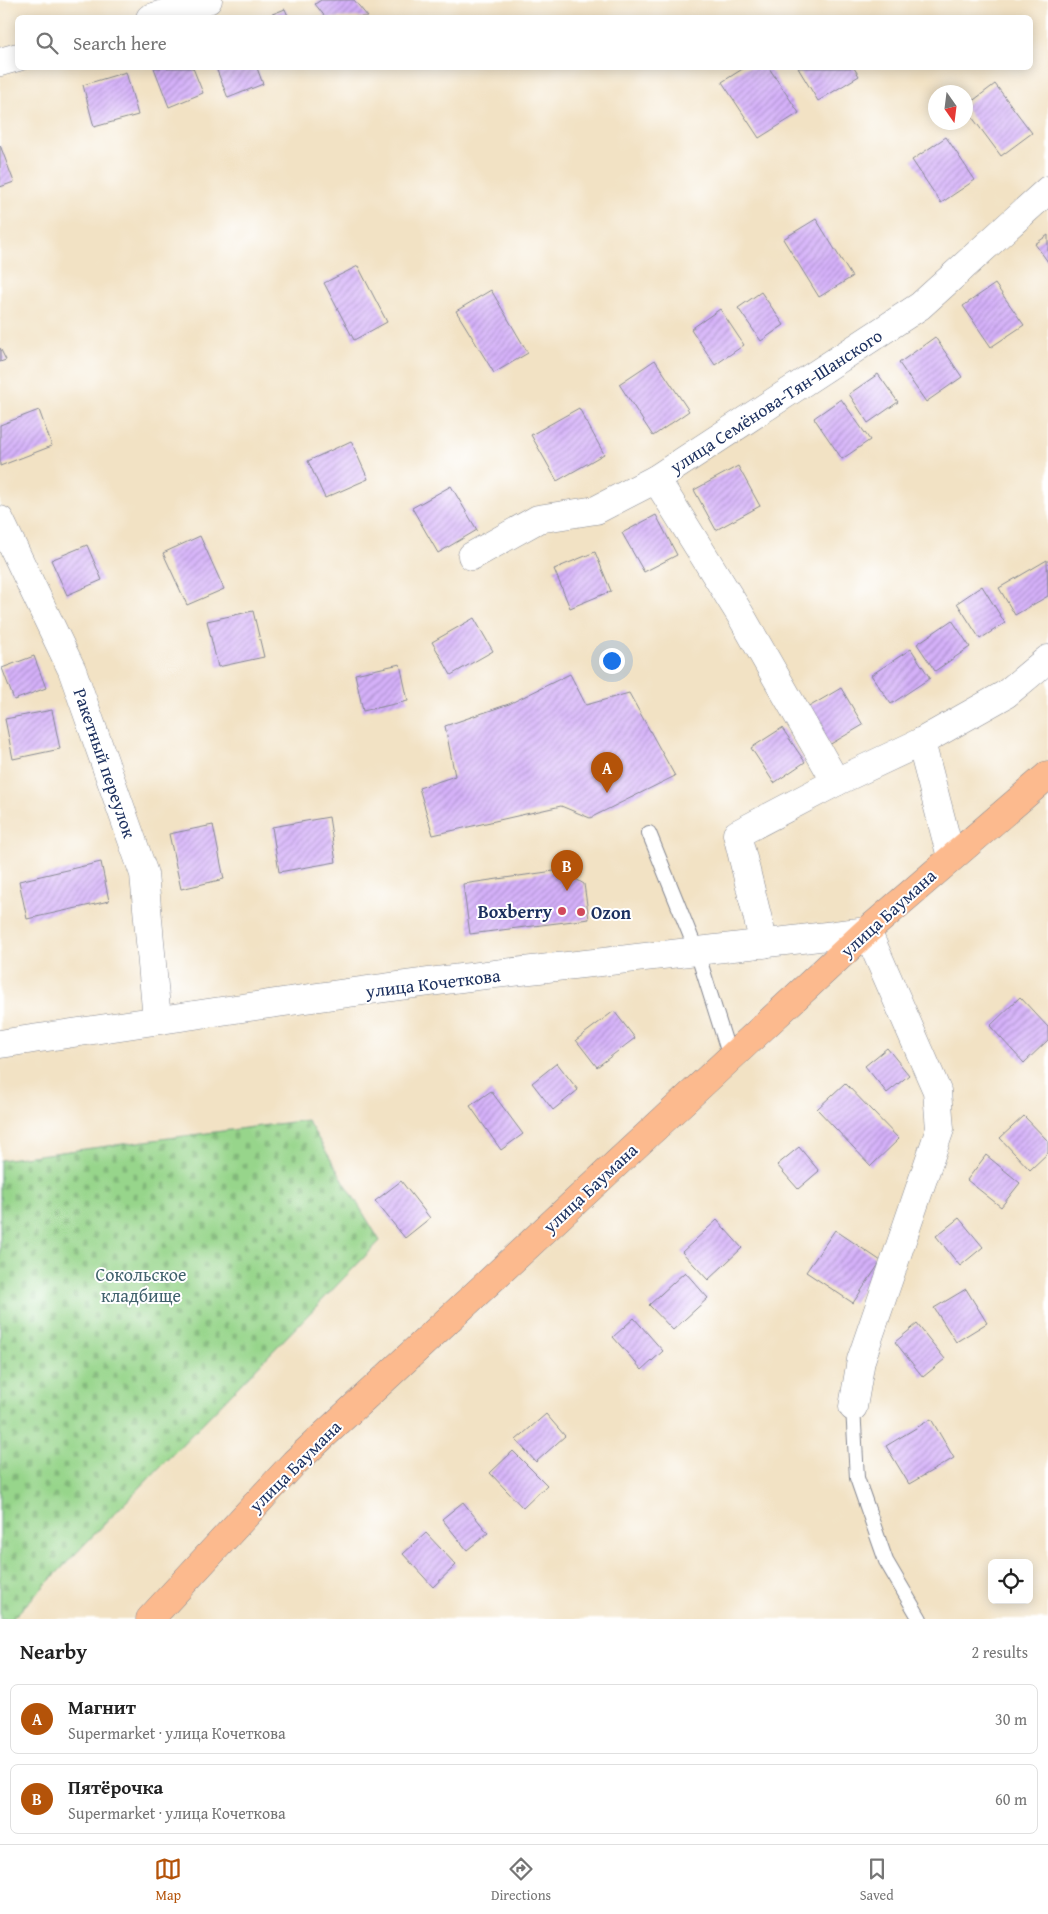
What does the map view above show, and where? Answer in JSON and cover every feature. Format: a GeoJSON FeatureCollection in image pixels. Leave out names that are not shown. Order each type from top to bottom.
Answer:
{"type":"FeatureCollection","features":[{"type":"Feature","properties":{"kind":"main road","name":"улица Баумана"},"geometry":{"type":"LineString","coordinates":[[150,1619],[294,1463],[867,931],[1048,775]]}},
{"type":"Feature","properties":{"kind":"street"},"geometry":{"type":"LineString","coordinates":[[160,15],[208,0]]}},
{"type":"Feature","properties":{"kind":"street"},"geometry":{"type":"LineString","coordinates":[[0,62],[15,58]]}},
{"type":"Feature","properties":{"kind":"street","name":"улица Семёнова-Тян-Шанского"},"geometry":{"type":"LineString","coordinates":[[472,556],[538,518],[596,510],[656,479],[920,306],[1048,190]]}},
{"type":"Feature","properties":{"kind":"street"},"geometry":{"type":"LineString","coordinates":[[656,479],[740,614],[836,782]]}},
{"type":"Feature","properties":{"kind":"street","name":"Ракетный переулок"},"geometry":{"type":"LineString","coordinates":[[0,520],[72,670],[144,874],[157,1020]]}},
{"type":"Feature","properties":{"kind":"street"},"geometry":{"type":"LineString","coordinates":[[764,944],[738,834],[836,782],[921,742],[1006,694],[1048,659]]}},
{"type":"Feature","properties":{"kind":"street"},"geometry":{"type":"LineString","coordinates":[[921,742],[951,857]]}},
{"type":"Feature","properties":{"kind":"street"},"geometry":{"type":"LineString","coordinates":[[853,1407],[861,1360],[940,1129],[938,1091],[867,931]]}},
{"type":"Feature","properties":{"kind":"street","name":"улица Кочеткова"},"geometry":{"type":"LineString","coordinates":[[0,1044],[157,1020],[461,978],[867,931]]}},
{"type":"Feature","properties":{"kind":"lane"},"geometry":{"type":"LineString","coordinates":[[649,833],[697,952],[730,1057]]}},
{"type":"Feature","properties":{"kind":"lane"},"geometry":{"type":"LineString","coordinates":[[853,1407],[857,1478],[886,1561],[920,1619]]}},
{"type":"Feature","properties":{"kind":"green space","name":"Сокольское кладбище"},"geometry":{"type":"Polygon","coordinates":[[[307,1120],[380,1241],[12,1619],[0,1619],[0,1160],[307,1120]]]}},
{"type":"Feature","properties":{"kind":"building"},"geometry":{"type":"Polygon","coordinates":[[[321,0],[354,0],[366,15],[324,15],[315,4],[321,0]]]}},
{"type":"Feature","properties":{"kind":"building"},"geometry":{"type":"Polygon","coordinates":[[[285,9],[288,15],[270,15],[285,9]]]}},
{"type":"Feature","properties":{"kind":"building"},"geometry":{"type":"Polygon","coordinates":[[[155,70],[194,70],[203,93],[169,107],[155,70]]]}},
{"type":"Feature","properties":{"kind":"building"},"geometry":{"type":"Polygon","coordinates":[[[217,70],[258,70],[263,84],[228,98],[217,70]]]}},
{"type":"Feature","properties":{"kind":"building"},"geometry":{"type":"Polygon","coordinates":[[[741,70],[770,70],[799,113],[759,138],[722,82],[741,70]]]}},
{"type":"Feature","properties":{"kind":"building"},"geometry":{"type":"Polygon","coordinates":[[[799,70],[855,70],[859,76],[818,101],[799,70]]]}},
{"type":"Feature","properties":{"kind":"building"},"geometry":{"type":"Polygon","coordinates":[[[126,72],[138,115],[94,127],[83,85],[126,72]]]}},
{"type":"Feature","properties":{"kind":"building"},"geometry":{"type":"Polygon","coordinates":[[[995,84],[1032,133],[1001,156],[973,118],[973,101],[995,84]]]}},
{"type":"Feature","properties":{"kind":"building"},"geometry":{"type":"Polygon","coordinates":[[[946,137],[975,180],[941,203],[912,160],[946,137]]]}},
{"type":"Feature","properties":{"kind":"building"},"geometry":{"type":"Polygon","coordinates":[[[0,145],[14,182],[0,187],[0,145]]]}},
{"type":"Feature","properties":{"kind":"building"},"geometry":{"type":"Polygon","coordinates":[[[816,219],[852,277],[819,297],[783,239],[816,219]]]}},
{"type":"Feature","properties":{"kind":"building"},"geometry":{"type":"Polygon","coordinates":[[[1048,235],[1048,262],[1035,244],[1048,235]]]}},
{"type":"Feature","properties":{"kind":"building"},"geometry":{"type":"Polygon","coordinates":[[[358,266],[387,322],[354,340],[324,283],[358,266]]]}},
{"type":"Feature","properties":{"kind":"building"},"geometry":{"type":"Polygon","coordinates":[[[995,284],[1024,325],[991,347],[963,306],[995,284]]]}},
{"type":"Feature","properties":{"kind":"building"},"geometry":{"type":"Polygon","coordinates":[[[491,290],[528,353],[494,373],[456,311],[491,290]]]}},
{"type":"Feature","properties":{"kind":"building"},"geometry":{"type":"Polygon","coordinates":[[[761,292],[784,325],[761,341],[738,308],[761,292]]]}},
{"type":"Feature","properties":{"kind":"building"},"geometry":{"type":"Polygon","coordinates":[[[720,309],[744,345],[715,365],[691,329],[720,309]]]}},
{"type":"Feature","properties":{"kind":"building"},"geometry":{"type":"Polygon","coordinates":[[[935,337],[962,377],[926,402],[899,363],[935,337]]]}},
{"type":"Feature","properties":{"kind":"building"},"geometry":{"type":"Polygon","coordinates":[[[0,348],[6,360],[0,362],[0,348]]]}},
{"type":"Feature","properties":{"kind":"building"},"geometry":{"type":"Polygon","coordinates":[[[655,360],[689,411],[653,436],[619,384],[655,360]]]}},
{"type":"Feature","properties":{"kind":"building"},"geometry":{"type":"Polygon","coordinates":[[[878,374],[898,402],[868,423],[849,394],[878,374]]]}},
{"type":"Feature","properties":{"kind":"building"},"geometry":{"type":"Polygon","coordinates":[[[841,399],[870,440],[842,459],[814,418],[841,399]]]}},
{"type":"Feature","properties":{"kind":"building"},"geometry":{"type":"Polygon","coordinates":[[[579,408],[604,454],[557,481],[531,435],[579,408]]]}},
{"type":"Feature","properties":{"kind":"building"},"geometry":{"type":"Polygon","coordinates":[[[39,410],[52,446],[0,466],[0,425],[39,410]]]}},
{"type":"Feature","properties":{"kind":"building"},"geometry":{"type":"Polygon","coordinates":[[[351,441],[368,479],[325,498],[308,461],[351,441]]]}},
{"type":"Feature","properties":{"kind":"building"},"geometry":{"type":"Polygon","coordinates":[[[738,466],[760,506],[716,530],[694,490],[738,466]]]}},
{"type":"Feature","properties":{"kind":"building"},"geometry":{"type":"Polygon","coordinates":[[[451,486],[477,530],[438,553],[412,508],[451,486]]]}},
{"type":"Feature","properties":{"kind":"building"},"geometry":{"type":"Polygon","coordinates":[[[656,515],[677,555],[644,572],[622,533],[656,515]]]}},
{"type":"Feature","properties":{"kind":"building"},"geometry":{"type":"Polygon","coordinates":[[[200,536],[224,589],[187,605],[163,553],[200,536]]]}},
{"type":"Feature","properties":{"kind":"building"},"geometry":{"type":"Polygon","coordinates":[[[87,545],[102,580],[67,595],[51,560],[87,545]]]}},
{"type":"Feature","properties":{"kind":"building"},"geometry":{"type":"Polygon","coordinates":[[[595,552],[611,591],[570,608],[554,569],[595,552]]]}},
{"type":"Feature","properties":{"kind":"building"},"geometry":{"type":"Polygon","coordinates":[[[1047,560],[1048,596],[1015,615],[999,588],[1047,560]]]}},
{"type":"Feature","properties":{"kind":"building"},"geometry":{"type":"Polygon","coordinates":[[[982,586],[1005,623],[980,639],[957,603],[982,586]]]}},
{"type":"Feature","properties":{"kind":"building"},"geometry":{"type":"Polygon","coordinates":[[[253,611],[264,657],[218,667],[207,621],[253,611]]]}},
{"type":"Feature","properties":{"kind":"building"},"geometry":{"type":"Polygon","coordinates":[[[474,618],[493,651],[451,675],[432,642],[474,618]]]}},
{"type":"Feature","properties":{"kind":"building"},"geometry":{"type":"Polygon","coordinates":[[[952,620],[970,647],[935,671],[917,644],[952,620]]]}},
{"type":"Feature","properties":{"kind":"building"},"geometry":{"type":"Polygon","coordinates":[[[911,649],[930,678],[891,704],[871,675],[911,649]]]}},
{"type":"Feature","properties":{"kind":"building"},"geometry":{"type":"Polygon","coordinates":[[[34,656],[46,688],[14,700],[2,668],[34,656]]]}},
{"type":"Feature","properties":{"kind":"building"},"geometry":{"type":"Polygon","coordinates":[[[400,664],[408,701],[363,711],[355,674],[400,664]]]}},
{"type":"Feature","properties":{"kind":"building"},"geometry":{"type":"Polygon","coordinates":[[[570,674],[586,705],[629,693],[675,776],[590,818],[561,806],[433,835],[419,788],[455,776],[445,726],[509,704],[570,674]]]}},
{"type":"Feature","properties":{"kind":"building"},"geometry":{"type":"Polygon","coordinates":[[[841,688],[863,725],[829,745],[807,708],[841,688]]]}},
{"type":"Feature","properties":{"kind":"building"},"geometry":{"type":"Polygon","coordinates":[[[52,710],[60,749],[13,759],[5,719],[52,710]]]}},
{"type":"Feature","properties":{"kind":"building"},"geometry":{"type":"Polygon","coordinates":[[[782,728],[805,762],[774,783],[751,748],[782,728]]]}},
{"type":"Feature","properties":{"kind":"building"},"geometry":{"type":"Polygon","coordinates":[[[329,817],[336,862],[279,872],[272,827],[329,817]]]}},
{"type":"Feature","properties":{"kind":"building"},"geometry":{"type":"Polygon","coordinates":[[[213,825],[224,879],[181,889],[169,834],[213,825]]]}},
{"type":"Feature","properties":{"kind":"building"},"geometry":{"type":"Polygon","coordinates":[[[101,862],[109,901],[27,919],[19,881],[101,862]]]}},
{"type":"Feature","properties":{"kind":"building"},"geometry":{"type":"Polygon","coordinates":[[[561,870],[584,884],[589,919],[470,934],[463,884],[561,870]]]}},
{"type":"Feature","properties":{"kind":"building"},"geometry":{"type":"Polygon","coordinates":[[[1020,997],[1048,1027],[1048,1040],[1024,1063],[990,1026],[1020,997]]]}},
{"type":"Feature","properties":{"kind":"building"},"geometry":{"type":"Polygon","coordinates":[[[614,1011],[635,1038],[597,1067],[576,1040],[614,1011]]]}},
{"type":"Feature","properties":{"kind":"building"},"geometry":{"type":"Polygon","coordinates":[[[887,1048],[909,1075],[887,1093],[865,1066],[887,1048]]]}},
{"type":"Feature","properties":{"kind":"building"},"geometry":{"type":"Polygon","coordinates":[[[557,1063],[578,1090],[553,1110],[532,1083],[557,1063]]]}},
{"type":"Feature","properties":{"kind":"building"},"geometry":{"type":"Polygon","coordinates":[[[845,1083],[899,1139],[871,1166],[817,1109],[845,1083]]]}},
{"type":"Feature","properties":{"kind":"building"},"geometry":{"type":"Polygon","coordinates":[[[491,1091],[523,1134],[501,1150],[470,1106],[491,1091]]]}},
{"type":"Feature","properties":{"kind":"building"},"geometry":{"type":"Polygon","coordinates":[[[1024,1116],[1048,1141],[1048,1153],[1030,1170],[1000,1138],[1024,1116]]]}},
{"type":"Feature","properties":{"kind":"building"},"geometry":{"type":"Polygon","coordinates":[[[799,1147],[819,1171],[798,1189],[777,1165],[799,1147]]]}},
{"type":"Feature","properties":{"kind":"building"},"geometry":{"type":"Polygon","coordinates":[[[986,1155],[1020,1183],[1001,1207],[967,1180],[986,1155]]]}},
{"type":"Feature","properties":{"kind":"building"},"geometry":{"type":"Polygon","coordinates":[[[401,1181],[430,1218],[405,1238],[375,1201],[401,1181]]]}},
{"type":"Feature","properties":{"kind":"building"},"geometry":{"type":"Polygon","coordinates":[[[959,1218],[983,1247],[960,1266],[936,1236],[959,1218]]]}},
{"type":"Feature","properties":{"kind":"building"},"geometry":{"type":"Polygon","coordinates":[[[717,1220],[742,1248],[708,1280],[682,1252],[717,1220]]]}},
{"type":"Feature","properties":{"kind":"building"},"geometry":{"type":"Polygon","coordinates":[[[835,1230],[881,1261],[853,1303],[806,1272],[835,1230]]]}},
{"type":"Feature","properties":{"kind":"building"},"geometry":{"type":"Polygon","coordinates":[[[685,1272],[708,1298],[673,1330],[649,1305],[685,1272]]]}},
{"type":"Feature","properties":{"kind":"building"},"geometry":{"type":"Polygon","coordinates":[[[966,1289],[987,1323],[956,1342],[934,1308],[966,1289]]]}},
{"type":"Feature","properties":{"kind":"building"},"geometry":{"type":"Polygon","coordinates":[[[634,1318],[663,1351],[642,1370],[613,1337],[634,1318]]]}},
{"type":"Feature","properties":{"kind":"building"},"geometry":{"type":"Polygon","coordinates":[[[917,1324],[945,1359],[923,1377],[895,1342],[917,1324]]]}},
{"type":"Feature","properties":{"kind":"building"},"geometry":{"type":"Polygon","coordinates":[[[546,1414],[565,1436],[536,1462],[516,1440],[546,1414]]]}},
{"type":"Feature","properties":{"kind":"building"},"geometry":{"type":"Polygon","coordinates":[[[931,1419],[954,1458],[909,1484],[886,1446],[931,1419]]]}},
{"type":"Feature","properties":{"kind":"building"},"geometry":{"type":"Polygon","coordinates":[[[513,1451],[547,1485],[523,1508],[490,1473],[513,1451]]]}},
{"type":"Feature","properties":{"kind":"building"},"geometry":{"type":"Polygon","coordinates":[[[463,1502],[488,1533],[467,1550],[442,1519],[463,1502]]]}},
{"type":"Feature","properties":{"kind":"building"},"geometry":{"type":"Polygon","coordinates":[[[426,1533],[456,1565],[433,1587],[403,1554],[426,1533]]]}},
{"type":"Feature","properties":{"kind":"place","name":"Магнит"},"geometry":{"type":"Point","coordinates":[607,793]}},
{"type":"Feature","properties":{"kind":"place","name":"Пятёрочка"},"geometry":{"type":"Point","coordinates":[567,891]}},
{"type":"Feature","properties":{"kind":"place","name":"Boxberry"},"geometry":{"type":"Point","coordinates":[562,911]}},
{"type":"Feature","properties":{"kind":"place","name":"Ozon"},"geometry":{"type":"Point","coordinates":[581,912]}}]}
